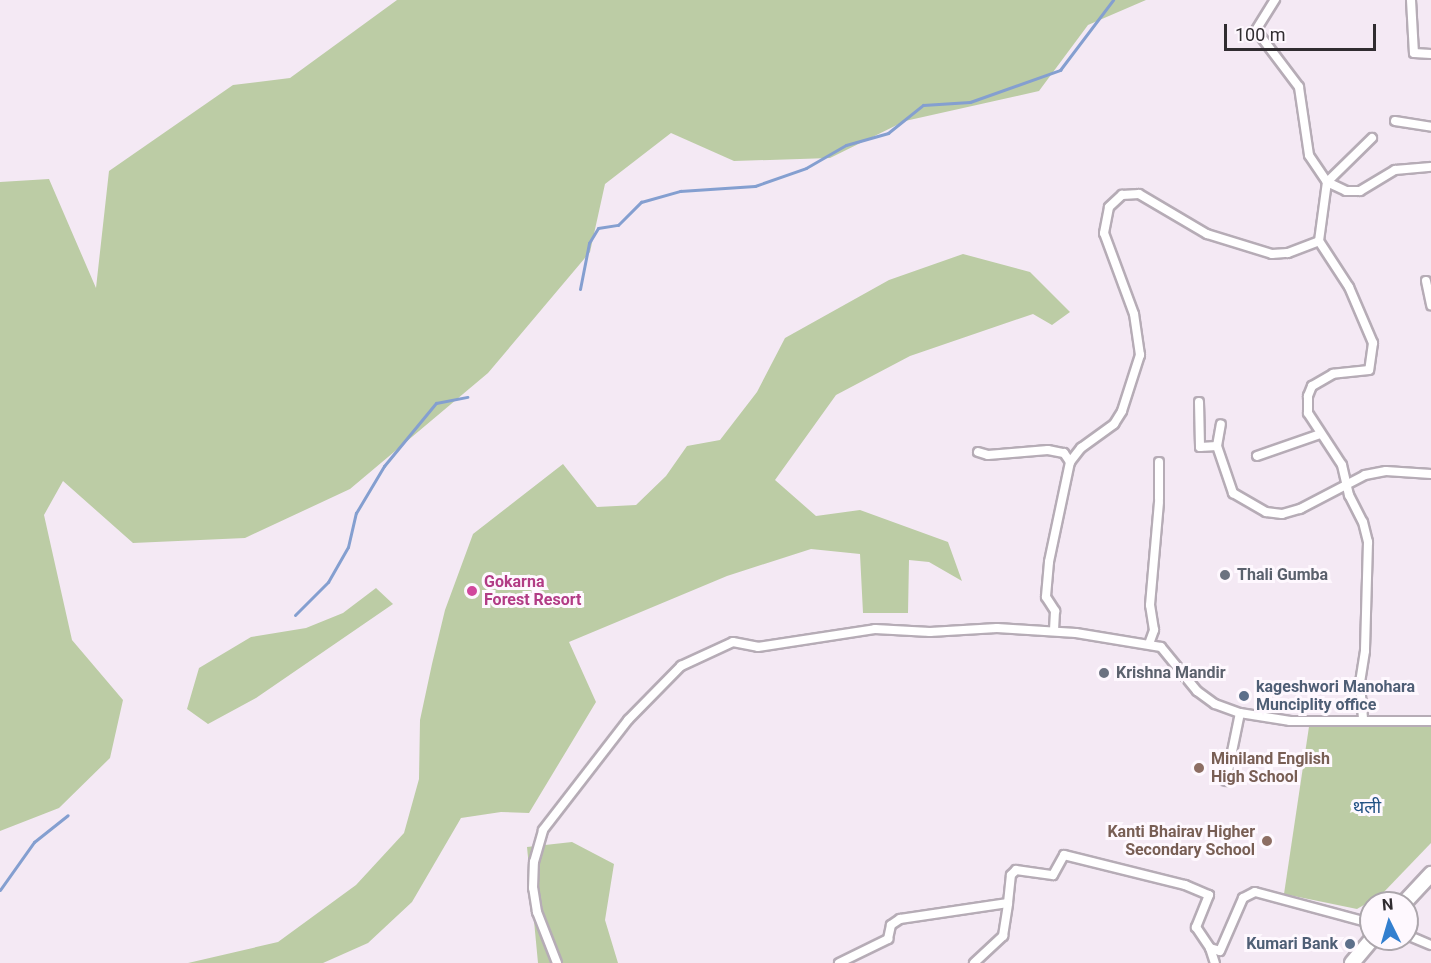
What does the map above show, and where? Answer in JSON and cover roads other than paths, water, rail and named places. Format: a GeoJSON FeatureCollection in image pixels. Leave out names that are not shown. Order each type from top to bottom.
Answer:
{"type":"FeatureCollection","features":[{"type":"Feature","properties":{"kind":"main road"},"geometry":{"type":"LineString","coordinates":[[1415,891],[1431,874]]}},
{"type":"Feature","properties":{"kind":"main road"},"geometry":{"type":"LineString","coordinates":[[1352,963],[1362,951]]}},
{"type":"Feature","properties":{"kind":"street"},"geometry":{"type":"LineString","coordinates":[[1275,0],[1256,30],[1299,87],[1309,155],[1327,182],[1346,191],[1359,191],[1395,170],[1431,167]]}},
{"type":"Feature","properties":{"kind":"street"},"geometry":{"type":"LineString","coordinates":[[1411,0],[1414,53],[1431,54]]}},
{"type":"Feature","properties":{"kind":"street"},"geometry":{"type":"LineString","coordinates":[[1395,121],[1431,126]]}},
{"type":"Feature","properties":{"kind":"street"},"geometry":{"type":"LineString","coordinates":[[1363,718],[1360,684],[1365,651],[1368,542],[1342,465],[1308,412],[1312,386],[1333,374],[1370,370],[1373,343],[1349,288],[1319,241],[1327,182],[1372,138]]}},
{"type":"Feature","properties":{"kind":"street"},"geometry":{"type":"LineString","coordinates":[[1054,631],[1055,611],[1046,597],[1049,562],[1070,462],[1081,448],[1114,424],[1122,411],[1140,356],[1134,314],[1104,233],[1109,207],[1122,195],[1139,194],[1207,234],[1272,254],[1288,253],[1319,241]]}},
{"type":"Feature","properties":{"kind":"street"},"geometry":{"type":"LineString","coordinates":[[1426,281],[1431,305]]}},
{"type":"Feature","properties":{"kind":"street"},"geometry":{"type":"LineString","coordinates":[[1199,402],[1200,447],[1217,446]]}},
{"type":"Feature","properties":{"kind":"street"},"geometry":{"type":"LineString","coordinates":[[1221,424],[1217,446],[1233,493],[1266,512],[1282,514],[1300,509],[1347,483],[1386,471],[1431,474]]}},
{"type":"Feature","properties":{"kind":"street"},"geometry":{"type":"LineString","coordinates":[[1257,456],[1320,434]]}},
{"type":"Feature","properties":{"kind":"street"},"geometry":{"type":"LineString","coordinates":[[978,452],[988,454],[1047,450],[1064,453],[1070,462]]}},
{"type":"Feature","properties":{"kind":"street"},"geometry":{"type":"LineString","coordinates":[[1149,644],[1154,630],[1150,605],[1159,500],[1159,462]]}},
{"type":"Feature","properties":{"kind":"street"},"geometry":{"type":"LineString","coordinates":[[557,963],[537,912],[533,888],[534,862],[543,830],[628,720],[681,666],[733,642],[758,647],[875,629],[1054,631],[1149,644],[1167,651],[1197,690],[1215,704],[1240,713],[1290,721],[1363,718],[1431,721]]}},
{"type":"Feature","properties":{"kind":"street"},"geometry":{"type":"LineString","coordinates":[[1226,781],[1240,713]]}},
{"type":"Feature","properties":{"kind":"street"},"geometry":{"type":"LineString","coordinates":[[974,963],[1003,936],[1011,875],[1016,870],[1053,875],[1064,855],[1185,885],[1209,894],[1196,927],[1210,948],[1215,963]]}},
{"type":"Feature","properties":{"kind":"street"},"geometry":{"type":"LineString","coordinates":[[1210,948],[1220,951],[1243,898],[1256,892],[1359,920]]}},
{"type":"Feature","properties":{"kind":"street"},"geometry":{"type":"LineString","coordinates":[[839,963],[849,955],[888,939],[891,925],[900,919],[1008,903]]}},
{"type":"Feature","properties":{"kind":"waterway"},"geometry":{"type":"LineString","coordinates":[[580,289],[589,243],[598,228],[618,225],[641,202],[680,191],[755,186],[806,168],[846,145],[888,133],[923,105],[970,102],[1060,70],[1113,0]]}},
{"type":"Feature","properties":{"kind":"waterway"},"geometry":{"type":"LineString","coordinates":[[295,615],[328,582],[348,547],[356,513],[384,466],[436,403],[467,397]]}},
{"type":"Feature","properties":{"kind":"waterway"},"geometry":{"type":"LineString","coordinates":[[0,890],[34,842],[68,815]]}},
{"type":"Feature","properties":{"kind":"place","name":"Thali Gumba"},"geometry":{"type":"Point","coordinates":[1225,575]}},
{"type":"Feature","properties":{"kind":"place","name":"Gokarna Forest Resort"},"geometry":{"type":"Point","coordinates":[472,591]}},
{"type":"Feature","properties":{"kind":"place","name":"Krishna Mandir"},"geometry":{"type":"Point","coordinates":[1104,673]}},
{"type":"Feature","properties":{"kind":"place","name":"kageshwori Manohara Munciplity office"},"geometry":{"type":"Point","coordinates":[1244,696]}},
{"type":"Feature","properties":{"kind":"place","name":"Miniland English High School"},"geometry":{"type":"Point","coordinates":[1199,768]}},
{"type":"Feature","properties":{"kind":"place","name":"Kanti Bhairav Higher Secondary School"},"geometry":{"type":"Point","coordinates":[1267,841]}},
{"type":"Feature","properties":{"kind":"place","name":"Kumari Bank"},"geometry":{"type":"Point","coordinates":[1350,944]}},
{"type":"Feature","properties":{"kind":"district","name":"थली"},"geometry":{"type":"Point","coordinates":[1367,807]}}]}
